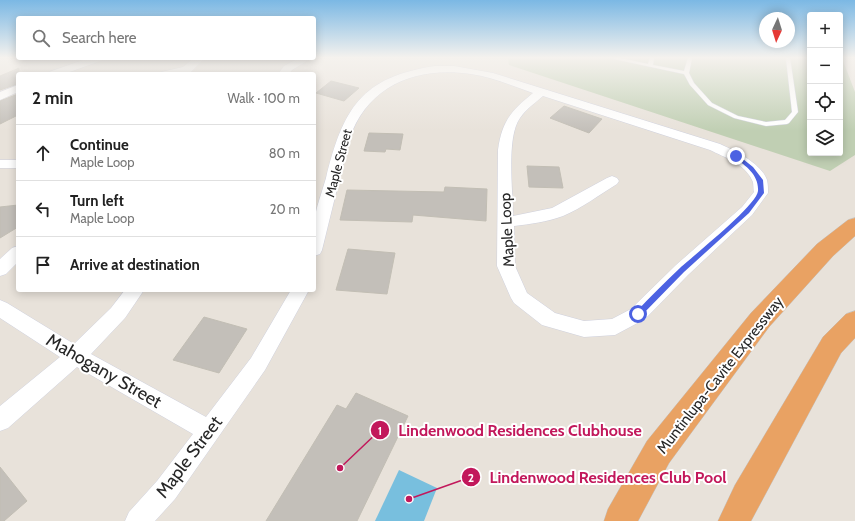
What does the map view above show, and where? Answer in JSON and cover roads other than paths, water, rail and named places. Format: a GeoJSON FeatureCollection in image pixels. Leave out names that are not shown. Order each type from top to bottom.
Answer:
{"type":"FeatureCollection","features":[{"type":"Feature","properties":{"kind":"highway","name":"Muntinlupa-Cavite Expressway"},"geometry":{"type":"LineString","coordinates":[[620,521],[658,452],[760,320],[825,250],[855,225]]}},
{"type":"Feature","properties":{"kind":"highway"},"geometry":{"type":"LineString","coordinates":[[734,521],[746,496],[832,345],[855,321]]}},
{"type":"Feature","properties":{"kind":"street","name":"Maple Street"},"geometry":{"type":"LineString","coordinates":[[316,243],[331,188],[340,147],[348,125],[355,111],[367,97],[388,82]]}},
{"type":"Feature","properties":{"kind":"street","name":"Maple Street"},"geometry":{"type":"LineString","coordinates":[[511,82],[541,92]]}},
{"type":"Feature","properties":{"kind":"street"},"geometry":{"type":"LineString","coordinates":[[0,96],[16,89]]}},
{"type":"Feature","properties":{"kind":"street","name":"Maple Loop"},"geometry":{"type":"LineString","coordinates":[[541,92],[715,147],[736,156],[751,168],[760,180],[761,193],[747,211],[682,270],[638,314],[614,327],[584,329],[549,319],[520,298],[506,266],[505,222],[506,133],[511,120],[541,92]]}},
{"type":"Feature","properties":{"kind":"street"},"geometry":{"type":"LineString","coordinates":[[0,164],[16,164]]}},
{"type":"Feature","properties":{"kind":"street"},"geometry":{"type":"LineString","coordinates":[[505,222],[532,219],[557,212],[612,181]]}},
{"type":"Feature","properties":{"kind":"street"},"geometry":{"type":"LineString","coordinates":[[0,269],[16,254]]}},
{"type":"Feature","properties":{"kind":"street"},"geometry":{"type":"LineString","coordinates":[[0,420],[76,356],[118,313],[134,292]]}},
{"type":"Feature","properties":{"kind":"street","name":"Maple Street"},"geometry":{"type":"LineString","coordinates":[[138,521],[166,490],[258,364],[299,292]]}},
{"type":"Feature","properties":{"kind":"street","name":"Mahogany Street"},"geometry":{"type":"LineString","coordinates":[[0,308],[76,356],[209,431]]}},
{"type":"Feature","properties":{"kind":"lane"},"geometry":{"type":"LineString","coordinates":[[691,82],[710,104],[736,117],[766,124],[788,122],[795,112],[791,82]]}},
{"type":"Feature","properties":{"kind":"water"},"geometry":{"type":"Polygon","coordinates":[[[399,470],[437,488],[424,521],[375,521],[399,470]]]}},
{"type":"Feature","properties":{"kind":"place","name":"Lindenwood Residences Clubhouse"},"geometry":{"type":"Point","coordinates":[340,468]}},
{"type":"Feature","properties":{"kind":"place","name":"Lindenwood Residences Club Pool"},"geometry":{"type":"Point","coordinates":[409,499]}}]}
